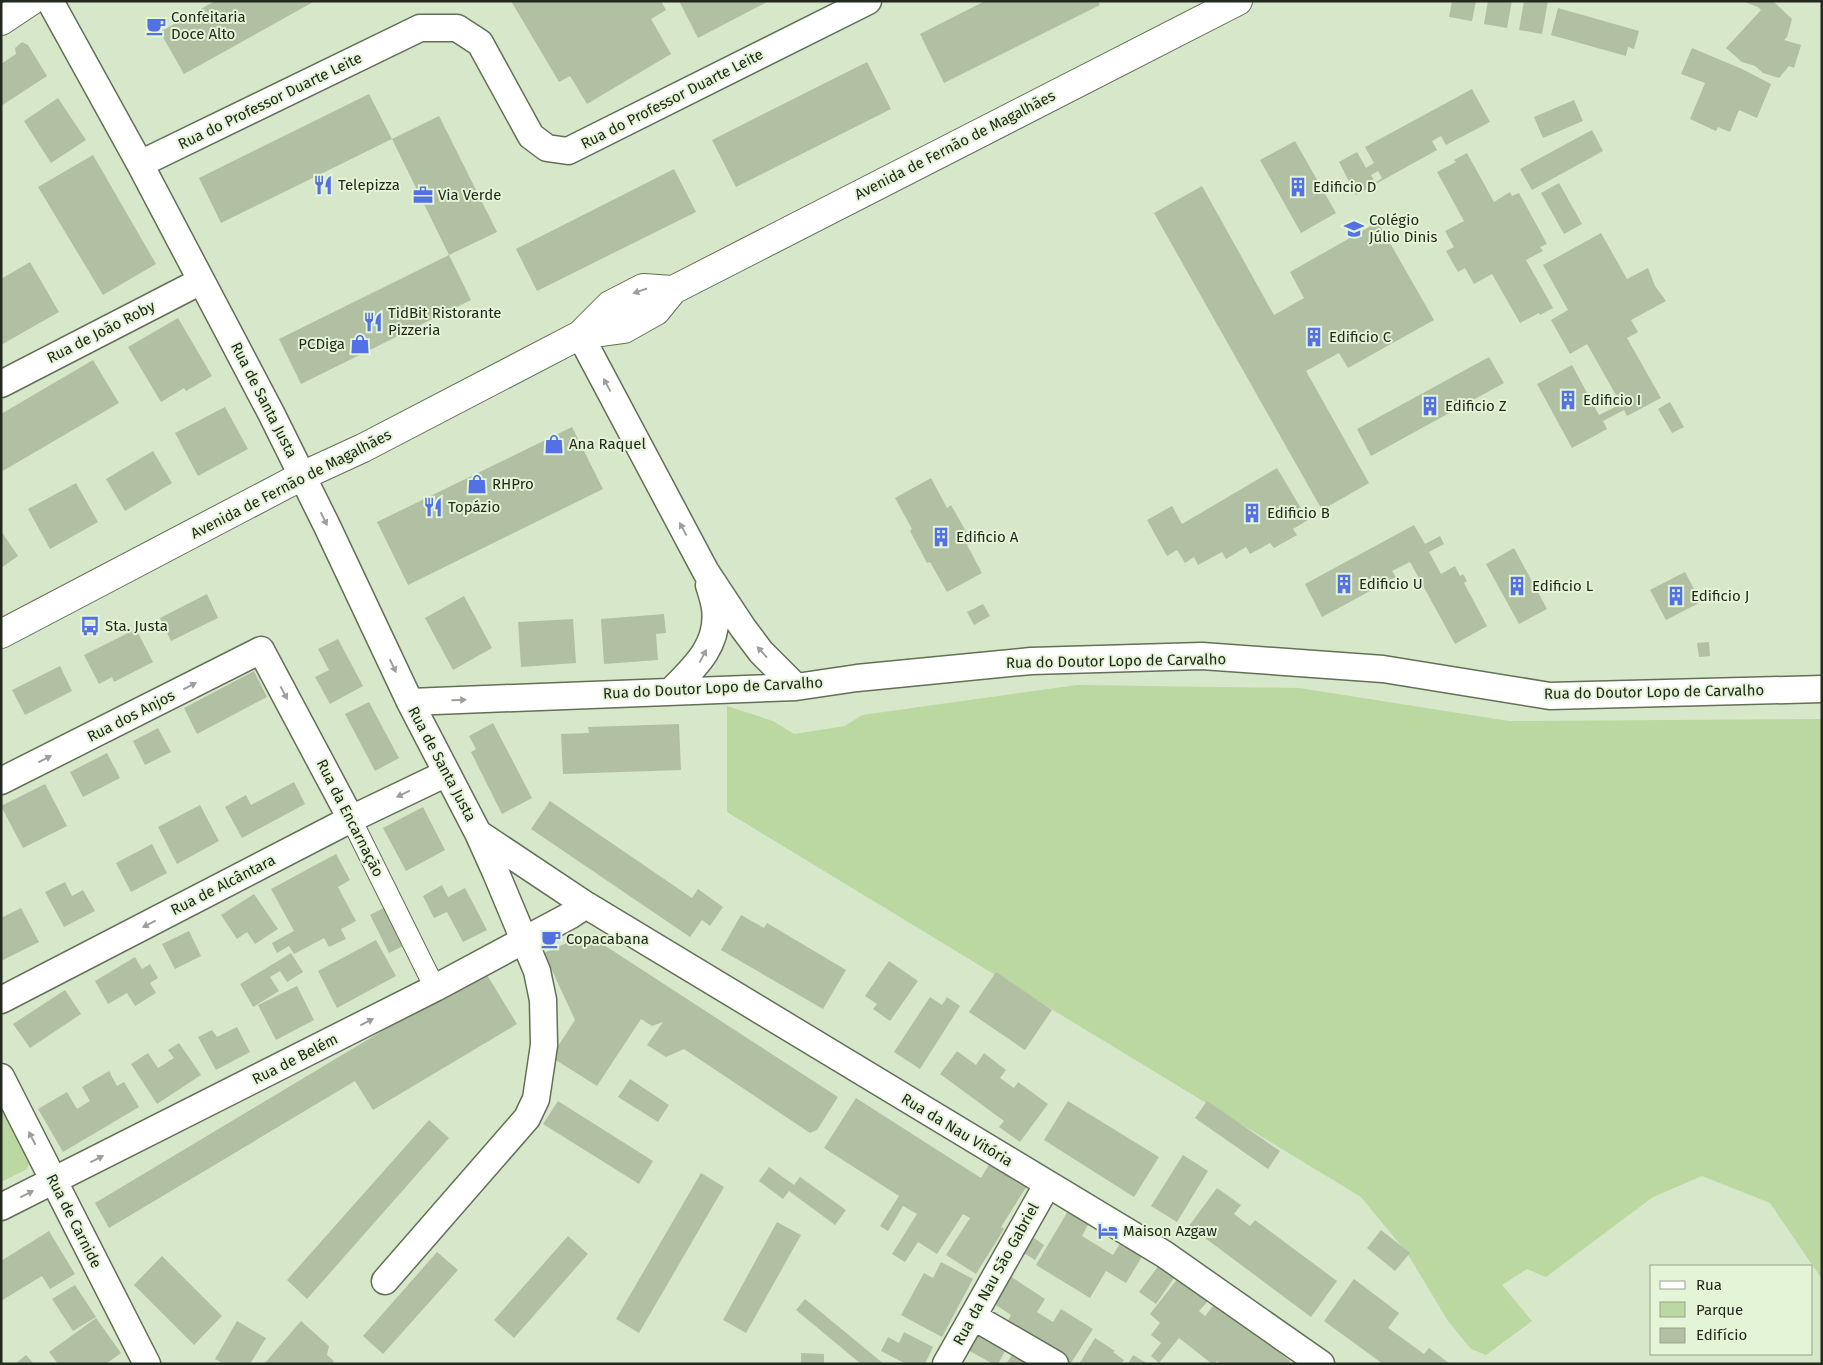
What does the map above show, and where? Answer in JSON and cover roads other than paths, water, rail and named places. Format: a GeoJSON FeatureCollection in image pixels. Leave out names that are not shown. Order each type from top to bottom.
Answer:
{"type":"FeatureCollection","features":[{"type":"Feature","properties":{"kind":"main road"},"geometry":{"type":"LineString","coordinates":[[1,22],[31,1]]}},
{"type":"Feature","properties":{"kind":"main road","name":"Avenida de Fernão de Magalhães"},"geometry":{"type":"LineString","coordinates":[[1,634],[302,476],[364,448],[580,335],[610,305],[643,288],[672,290],[1238,1]]}},
{"type":"Feature","properties":{"kind":"street","name":"Rua de Santa Justa"},"geometry":{"type":"LineString","coordinates":[[50,1],[140,164],[302,476],[410,702],[478,833],[537,971],[543,1000],[544,1045],[536,1099],[527,1118],[385,1281]]}},
{"type":"Feature","properties":{"kind":"street","name":"Rua do Professor Duarte Leite"},"geometry":{"type":"LineString","coordinates":[[140,164],[420,28],[457,28],[480,43],[531,136],[547,148],[568,151],[868,1]]}},
{"type":"Feature","properties":{"kind":"street","name":"Rua de João Roby"},"geometry":{"type":"LineString","coordinates":[[1,384],[201,280]]}},
{"type":"Feature","properties":{"kind":"street"},"geometry":{"type":"LineString","coordinates":[[580,335],[706,572],[761,652],[796,687]]}},
{"type":"Feature","properties":{"kind":"street"},"geometry":{"type":"LineString","coordinates":[[670,692],[698,664],[715,633],[716,608],[706,572]]}},
{"type":"Feature","properties":{"kind":"street","name":"Rua dos Anjos"},"geometry":{"type":"LineString","coordinates":[[1,781],[261,650]]}},
{"type":"Feature","properties":{"kind":"street","name":"Rua da Encarnação"},"geometry":{"type":"LineString","coordinates":[[261,650],[351,819],[435,988]]}},
{"type":"Feature","properties":{"kind":"street","name":"Rua do Doutor Lopo de Carvalho"},"geometry":{"type":"LineString","coordinates":[[410,702],[796,687],[857,678],[1031,661],[1202,656],[1383,670],[1550,696],[1822,689]]}},
{"type":"Feature","properties":{"kind":"street","name":"Rua de Alcântara"},"geometry":{"type":"LineString","coordinates":[[1,1000],[351,819],[447,773]]}},
{"type":"Feature","properties":{"kind":"street","name":"Rua de Santa Justa"},"geometry":{"type":"LineString","coordinates":[[478,833],[586,905]]}},
{"type":"Feature","properties":{"kind":"street","name":"Rua de Belém"},"geometry":{"type":"LineString","coordinates":[[1,1207],[435,988],[486,959],[572,915],[586,905]]}},
{"type":"Feature","properties":{"kind":"street","name":"Rua da Nau Vitória"},"geometry":{"type":"LineString","coordinates":[[586,905],[1164,1254],[1322,1364]]}},
{"type":"Feature","properties":{"kind":"street","name":"Rua de Carnide"},"geometry":{"type":"LineString","coordinates":[[1,1077],[147,1364]]}},
{"type":"Feature","properties":{"kind":"street","name":"Rua da Nau São Gabriel"},"geometry":{"type":"LineString","coordinates":[[946,1364],[1047,1185]]}},
{"type":"Feature","properties":{"kind":"street"},"geometry":{"type":"LineString","coordinates":[[974,1317],[1055,1364]]}},
{"type":"Feature","properties":{"kind":"place","name":"Confeitaria Doce Alto"},"geometry":{"type":"Point","coordinates":[156,26]}},
{"type":"Feature","properties":{"kind":"place","name":"Telepizza"},"geometry":{"type":"Point","coordinates":[323,185]}},
{"type":"Feature","properties":{"kind":"place","name":"Edificio D"},"geometry":{"type":"Point","coordinates":[1298,187]}},
{"type":"Feature","properties":{"kind":"place","name":"Via Verde"},"geometry":{"type":"Point","coordinates":[423,195]}},
{"type":"Feature","properties":{"kind":"place","name":"Colégio Júlio Dinis"},"geometry":{"type":"Point","coordinates":[1354,229]}},
{"type":"Feature","properties":{"kind":"place","name":"TidBit Ristorante Pizzeria"},"geometry":{"type":"Point","coordinates":[373,322]}},
{"type":"Feature","properties":{"kind":"place","name":"Edificio C"},"geometry":{"type":"Point","coordinates":[1314,337]}},
{"type":"Feature","properties":{"kind":"place","name":"PCDiga"},"geometry":{"type":"Point","coordinates":[360,344]}},
{"type":"Feature","properties":{"kind":"place","name":"Edificio I"},"geometry":{"type":"Point","coordinates":[1568,400]}},
{"type":"Feature","properties":{"kind":"place","name":"Edificio Z"},"geometry":{"type":"Point","coordinates":[1430,406]}},
{"type":"Feature","properties":{"kind":"place","name":"Ana Raquel"},"geometry":{"type":"Point","coordinates":[554,444]}},
{"type":"Feature","properties":{"kind":"place","name":"RHPro"},"geometry":{"type":"Point","coordinates":[477,484]}},
{"type":"Feature","properties":{"kind":"place","name":"Topázio"},"geometry":{"type":"Point","coordinates":[433,507]}},
{"type":"Feature","properties":{"kind":"place","name":"Edificio B"},"geometry":{"type":"Point","coordinates":[1252,513]}},
{"type":"Feature","properties":{"kind":"place","name":"Edificio A"},"geometry":{"type":"Point","coordinates":[941,537]}},
{"type":"Feature","properties":{"kind":"place","name":"Edificio U"},"geometry":{"type":"Point","coordinates":[1344,584]}},
{"type":"Feature","properties":{"kind":"place","name":"Edificio L"},"geometry":{"type":"Point","coordinates":[1517,586]}},
{"type":"Feature","properties":{"kind":"place","name":"Edificio J"},"geometry":{"type":"Point","coordinates":[1676,596]}},
{"type":"Feature","properties":{"kind":"place","name":"Sta. Justa"},"geometry":{"type":"Point","coordinates":[90,626]}},
{"type":"Feature","properties":{"kind":"place","name":"Copacabana"},"geometry":{"type":"Point","coordinates":[551,939]}},
{"type":"Feature","properties":{"kind":"place","name":"Maison Azgaw"},"geometry":{"type":"Point","coordinates":[1108,1231]}}]}
